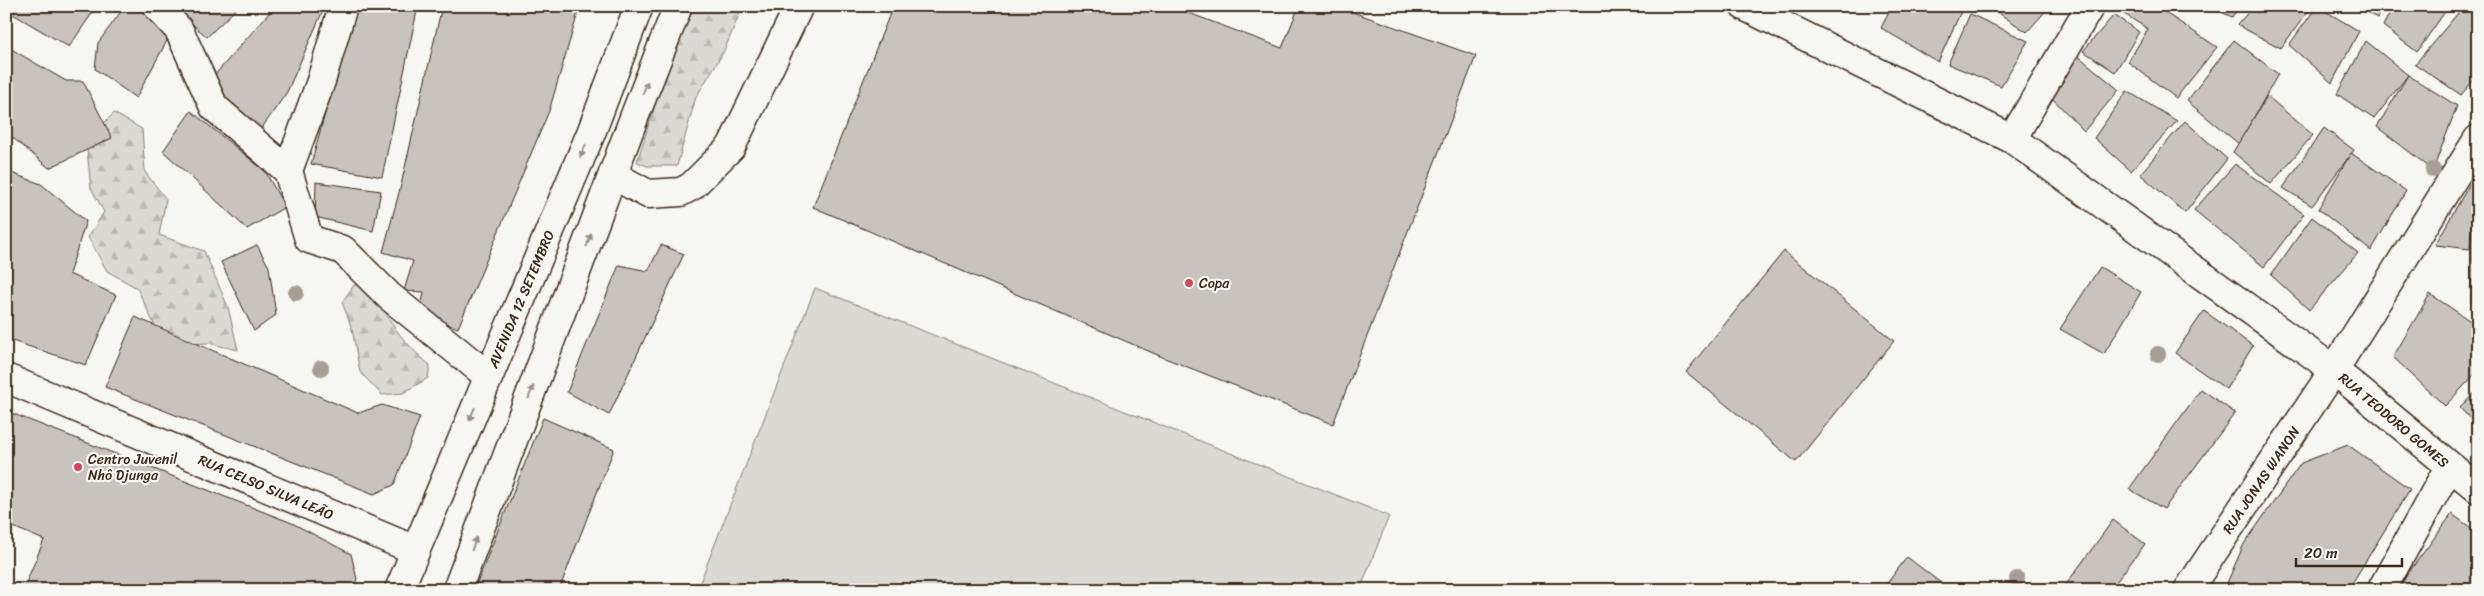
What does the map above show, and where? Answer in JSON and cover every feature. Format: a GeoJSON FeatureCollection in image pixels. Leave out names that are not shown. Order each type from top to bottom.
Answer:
{"type":"FeatureCollection","features":[{"type":"Feature","properties":{"kind":"street"},"geometry":{"type":"LineString","coordinates":[[157,6],[179,30],[214,107],[288,171],[309,239],[343,250],[389,296],[488,376]]}},
{"type":"Feature","properties":{"kind":"street"},"geometry":{"type":"LineString","coordinates":[[288,171],[322,81],[343,6]]}},
{"type":"Feature","properties":{"kind":"street","name":"AVENIDA 12 SETEMBRO"},"geometry":{"type":"LineString","coordinates":[[399,590],[591,133],[639,6]]}},
{"type":"Feature","properties":{"kind":"street"},"geometry":{"type":"LineString","coordinates":[[456,590],[678,6]]}},
{"type":"Feature","properties":{"kind":"street"},"geometry":{"type":"LineString","coordinates":[[613,175],[648,194],[681,192],[692,186],[731,147],[799,6]]}},
{"type":"Feature","properties":{"kind":"street","name":"RUA TEODORO GOMES"},"geometry":{"type":"LineString","coordinates":[[1744,6],[2012,139],[2334,370],[2478,489]]}},
{"type":"Feature","properties":{"kind":"street"},"geometry":{"type":"LineString","coordinates":[[2012,139],[2090,6]]}},
{"type":"Feature","properties":{"kind":"street","name":"RUA JONAS WANON"},"geometry":{"type":"LineString","coordinates":[[2188,590],[2334,370],[2478,139]]}},
{"type":"Feature","properties":{"kind":"street","name":"RUA CELSO SILVA LEÃO"},"geometry":{"type":"LineString","coordinates":[[6,378],[415,550]]}},
{"type":"Feature","properties":{"kind":"street"},"geometry":{"type":"LineString","coordinates":[[2383,587],[2449,466]]}},
{"type":"Feature","properties":{"kind":"green space"},"geometry":{"type":"Polygon","coordinates":[[[686,6],[743,6],[723,53],[696,97],[677,166],[647,166],[637,162],[686,6]]]}},
{"type":"Feature","properties":{"kind":"green space"},"geometry":{"type":"Polygon","coordinates":[[[114,113],[142,129],[145,172],[166,199],[159,235],[204,251],[228,307],[238,350],[208,343],[164,345],[137,288],[107,271],[88,237],[104,212],[91,188],[86,141],[114,113]]]}},
{"type":"Feature","properties":{"kind":"green space"},"geometry":{"type":"Polygon","coordinates":[[[354,285],[373,286],[396,329],[430,365],[428,378],[403,393],[382,395],[360,372],[352,329],[342,302],[354,285]]]}},
{"type":"Feature","properties":{"kind":"green space"},"geometry":{"type":"Polygon","coordinates":[[[815,288],[1389,516],[1360,590],[697,590],[815,288]]]}},
{"type":"Feature","properties":{"kind":"building"},"geometry":{"type":"Polygon","coordinates":[[[6,6],[97,6],[69,47],[6,10],[6,6]]]}},
{"type":"Feature","properties":{"kind":"building"},"geometry":{"type":"Polygon","coordinates":[[[125,6],[130,6],[167,23],[169,37],[136,98],[95,69],[98,43],[125,6]]]}},
{"type":"Feature","properties":{"kind":"building"},"geometry":{"type":"Polygon","coordinates":[[[172,6],[239,6],[207,37],[172,6]]]}},
{"type":"Feature","properties":{"kind":"building"},"geometry":{"type":"Polygon","coordinates":[[[275,6],[325,6],[287,92],[259,132],[206,85],[275,6]]]}},
{"type":"Feature","properties":{"kind":"building"},"geometry":{"type":"Polygon","coordinates":[[[355,6],[418,6],[382,177],[311,164],[355,6]]]}},
{"type":"Feature","properties":{"kind":"building"},"geometry":{"type":"Polygon","coordinates":[[[442,6],[580,6],[549,111],[458,328],[420,314],[424,292],[404,291],[413,261],[383,252],[401,185],[442,6]]]}},
{"type":"Feature","properties":{"kind":"building","name":"Copa"},"geometry":{"type":"Polygon","coordinates":[[[893,6],[1170,6],[1282,48],[1299,6],[1336,6],[1476,56],[1333,424],[1167,359],[813,207],[893,6]]]}},
{"type":"Feature","properties":{"kind":"building"},"geometry":{"type":"Polygon","coordinates":[[[1892,6],[1963,7],[1938,62],[1881,28],[1892,6]]]}},
{"type":"Feature","properties":{"kind":"building"},"geometry":{"type":"Polygon","coordinates":[[[1988,6],[2050,6],[2027,32],[1988,6]]]}},
{"type":"Feature","properties":{"kind":"building"},"geometry":{"type":"Polygon","coordinates":[[[2126,6],[2155,6],[2217,47],[2176,98],[2128,62],[2148,29],[2121,12],[2126,6]]]}},
{"type":"Feature","properties":{"kind":"building"},"geometry":{"type":"Polygon","coordinates":[[[2208,6],[2239,6],[2232,17],[2208,6]]]}},
{"type":"Feature","properties":{"kind":"building"},"geometry":{"type":"Polygon","coordinates":[[[2254,6],[2312,6],[2281,48],[2237,25],[2254,6]]]}},
{"type":"Feature","properties":{"kind":"building"},"geometry":{"type":"Polygon","coordinates":[[[2317,6],[2359,31],[2332,83],[2289,45],[2317,6]]]}},
{"type":"Feature","properties":{"kind":"building"},"geometry":{"type":"Polygon","coordinates":[[[2357,6],[2383,6],[2377,18],[2357,6]]]}},
{"type":"Feature","properties":{"kind":"building"},"geometry":{"type":"Polygon","coordinates":[[[2393,6],[2449,6],[2417,52],[2383,26],[2393,6]]]}},
{"type":"Feature","properties":{"kind":"building"},"geometry":{"type":"Polygon","coordinates":[[[2464,6],[2470,6],[2478,17],[2478,75],[2461,95],[2415,64],[2464,6]]]}},
{"type":"Feature","properties":{"kind":"building"},"geometry":{"type":"Polygon","coordinates":[[[1970,14],[2028,41],[2001,86],[1948,64],[1970,14]]]}},
{"type":"Feature","properties":{"kind":"building"},"geometry":{"type":"Polygon","coordinates":[[[2114,15],[2139,32],[2115,72],[2083,51],[2114,15]]]}},
{"type":"Feature","properties":{"kind":"building"},"geometry":{"type":"Polygon","coordinates":[[[2234,40],[2278,74],[2239,144],[2187,101],[2234,40]]]}},
{"type":"Feature","properties":{"kind":"building"},"geometry":{"type":"Polygon","coordinates":[[[2366,41],[2408,75],[2374,119],[2337,94],[2366,41]]]}},
{"type":"Feature","properties":{"kind":"building"},"geometry":{"type":"Polygon","coordinates":[[[6,46],[66,81],[83,81],[112,138],[49,168],[6,132],[6,46]]]}},
{"type":"Feature","properties":{"kind":"building"},"geometry":{"type":"Polygon","coordinates":[[[2077,55],[2119,90],[2084,131],[2050,96],[2077,55]]]}},
{"type":"Feature","properties":{"kind":"building"},"geometry":{"type":"Polygon","coordinates":[[[2408,75],[2457,106],[2433,170],[2377,127],[2408,75]]]}},
{"type":"Feature","properties":{"kind":"building"},"geometry":{"type":"Polygon","coordinates":[[[2127,91],[2177,121],[2131,171],[2094,138],[2127,91]]]}},
{"type":"Feature","properties":{"kind":"building"},"geometry":{"type":"Polygon","coordinates":[[[2267,96],[2313,135],[2271,184],[2233,152],[2267,96]]]}},
{"type":"Feature","properties":{"kind":"building"},"geometry":{"type":"Polygon","coordinates":[[[191,111],[265,171],[285,207],[247,229],[163,151],[191,111]]]}},
{"type":"Feature","properties":{"kind":"building"},"geometry":{"type":"Polygon","coordinates":[[[2185,121],[2227,159],[2185,213],[2140,174],[2185,121]]]}},
{"type":"Feature","properties":{"kind":"building"},"geometry":{"type":"Polygon","coordinates":[[[2324,128],[2354,150],[2312,206],[2283,188],[2324,128]]]}},
{"type":"Feature","properties":{"kind":"building"},"geometry":{"type":"Polygon","coordinates":[[[2351,153],[2406,191],[2371,251],[2318,209],[2351,153]]]}},
{"type":"Feature","properties":{"kind":"building"},"geometry":{"type":"Polygon","coordinates":[[[2235,164],[2304,214],[2264,267],[2194,210],[2235,164]]]}},
{"type":"Feature","properties":{"kind":"building"},"geometry":{"type":"Polygon","coordinates":[[[6,171],[41,184],[86,221],[69,274],[116,295],[86,365],[6,339],[6,171]]]}},
{"type":"Feature","properties":{"kind":"building"},"geometry":{"type":"Polygon","coordinates":[[[2477,171],[2470,249],[2435,245],[2477,171]]]}},
{"type":"Feature","properties":{"kind":"building"},"geometry":{"type":"Polygon","coordinates":[[[316,182],[381,191],[373,231],[315,217],[316,182]]]}},
{"type":"Feature","properties":{"kind":"building"},"geometry":{"type":"Polygon","coordinates":[[[2473,214],[2478,215],[2478,307],[2471,303],[2473,214]]]}},
{"type":"Feature","properties":{"kind":"building"},"geometry":{"type":"Polygon","coordinates":[[[2312,217],[2358,253],[2309,310],[2271,275],[2312,217]]]}},
{"type":"Feature","properties":{"kind":"building"},"geometry":{"type":"Polygon","coordinates":[[[257,245],[269,267],[276,315],[254,331],[221,262],[257,245]]]}},
{"type":"Feature","properties":{"kind":"building"},"geometry":{"type":"Polygon","coordinates":[[[661,245],[684,254],[609,415],[567,392],[619,265],[648,271],[661,245]]]}},
{"type":"Feature","properties":{"kind":"building"},"geometry":{"type":"Polygon","coordinates":[[[1784,251],[1894,341],[1796,462],[1686,372],[1784,251]]]}},
{"type":"Feature","properties":{"kind":"building"},"geometry":{"type":"Polygon","coordinates":[[[2100,267],[2141,292],[2104,354],[2060,329],[2100,267]]]}},
{"type":"Feature","properties":{"kind":"building"},"geometry":{"type":"Polygon","coordinates":[[[2430,294],[2478,326],[2478,371],[2445,406],[2393,357],[2430,294]]]}},
{"type":"Feature","properties":{"kind":"building"},"geometry":{"type":"Polygon","coordinates":[[[2204,311],[2253,346],[2226,389],[2175,353],[2204,311]]]}},
{"type":"Feature","properties":{"kind":"building"},"geometry":{"type":"Polygon","coordinates":[[[135,317],[358,413],[382,405],[420,417],[394,485],[374,494],[105,387],[135,317]]]}},
{"type":"Feature","properties":{"kind":"building"},"geometry":{"type":"Polygon","coordinates":[[[2201,389],[2235,413],[2164,509],[2129,489],[2201,389]]]}},
{"type":"Feature","properties":{"kind":"building"},"geometry":{"type":"Polygon","coordinates":[[[2478,389],[2478,427],[2460,408],[2478,389]]]}},
{"type":"Feature","properties":{"kind":"building","name":"Centro Juvenil Nhô Djunga"},"geometry":{"type":"Polygon","coordinates":[[[6,411],[292,523],[351,554],[357,579],[352,590],[23,590],[44,540],[6,524],[6,411]]]}},
{"type":"Feature","properties":{"kind":"building"},"geometry":{"type":"Polygon","coordinates":[[[543,418],[614,449],[559,590],[474,590],[543,418]]]}},
{"type":"Feature","properties":{"kind":"building"},"geometry":{"type":"Polygon","coordinates":[[[2348,445],[2410,489],[2348,590],[2224,590],[2244,544],[2301,463],[2348,445]]]}},
{"type":"Feature","properties":{"kind":"building"},"geometry":{"type":"Polygon","coordinates":[[[2452,514],[2478,533],[2478,590],[2407,590],[2400,584],[2452,514]]]}},
{"type":"Feature","properties":{"kind":"building"},"geometry":{"type":"Polygon","coordinates":[[[2113,520],[2145,544],[2110,590],[2062,590],[2113,520]]]}},
{"type":"Feature","properties":{"kind":"building"},"geometry":{"type":"Polygon","coordinates":[[[1907,557],[1950,590],[1882,590],[1907,557]]]}},
{"type":"Feature","properties":{"kind":"place","name":"Copa"},"geometry":{"type":"Point","coordinates":[1189,283]}},
{"type":"Feature","properties":{"kind":"place","name":"Centro Juvenil Nhô Djunga"},"geometry":{"type":"Point","coordinates":[78,467]}}]}
